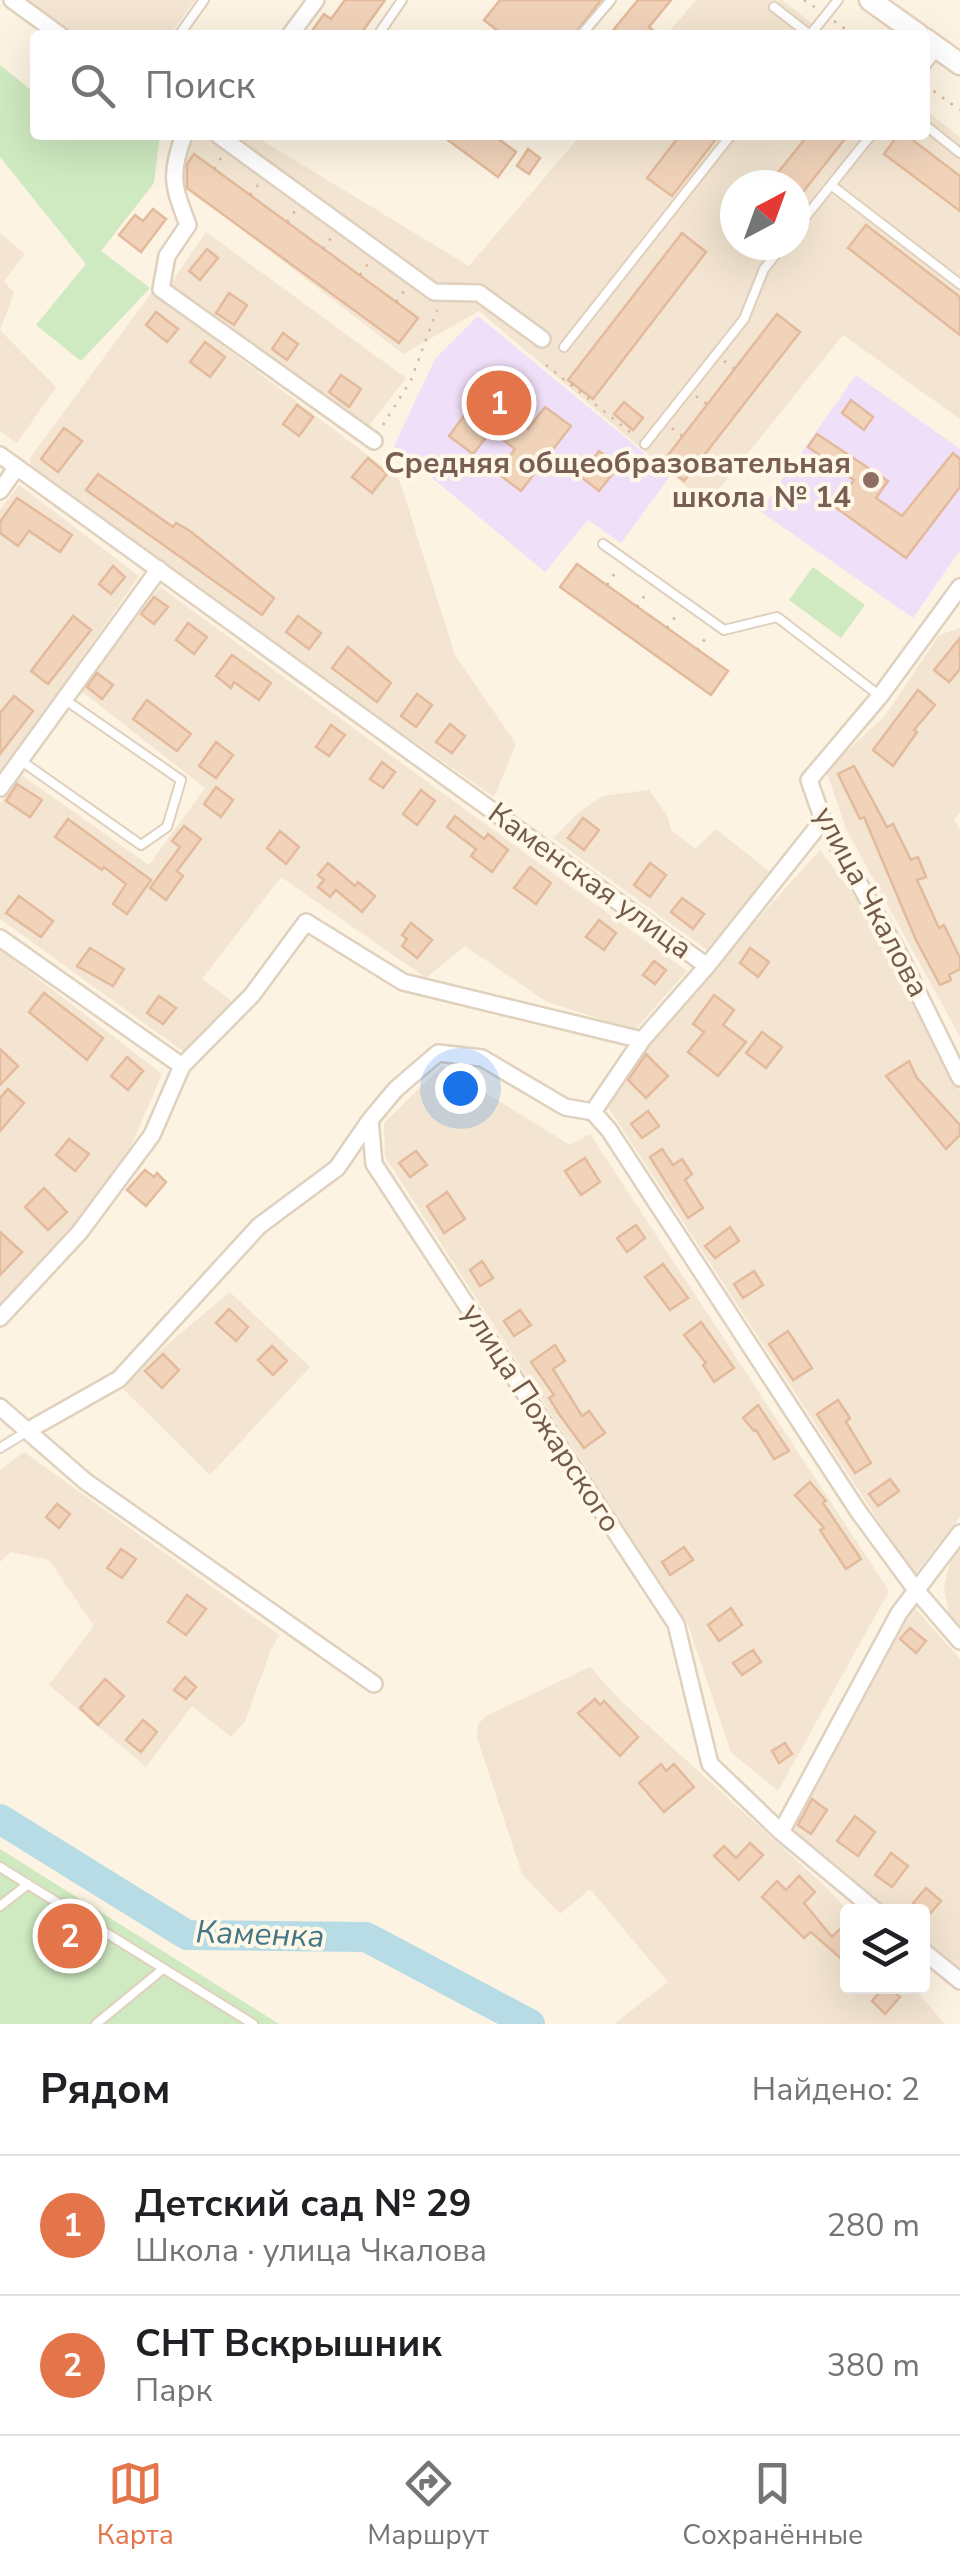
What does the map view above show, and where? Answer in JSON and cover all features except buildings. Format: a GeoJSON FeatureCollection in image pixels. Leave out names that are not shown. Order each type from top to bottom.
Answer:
{"type":"FeatureCollection","features":[{"type":"Feature","properties":{"kind":"main road"},"geometry":{"type":"LineString","coordinates":[[870,0],[912,30]]}},
{"type":"Feature","properties":{"kind":"main road"},"geometry":{"type":"LineString","coordinates":[[930,42],[960,64]]}},
{"type":"Feature","properties":{"kind":"street"},"geometry":{"type":"LineString","coordinates":[[12,0],[53,30]]}},
{"type":"Feature","properties":{"kind":"street"},"geometry":{"type":"LineString","coordinates":[[294,30],[316,0]]}},
{"type":"Feature","properties":{"kind":"street"},"geometry":{"type":"LineString","coordinates":[[182,140],[174,163],[173,184],[188,225],[167,256],[161,290],[374,441]]}},
{"type":"Feature","properties":{"kind":"street"},"geometry":{"type":"LineString","coordinates":[[225,140],[434,292],[479,293],[542,339]]}},
{"type":"Feature","properties":{"kind":"street","name":"Каменская улица"},"geometry":{"type":"LineString","coordinates":[[0,455],[707,966],[642,1040],[592,1112]]}},
{"type":"Feature","properties":{"kind":"street"},"geometry":{"type":"LineString","coordinates":[[0,491],[17,468]]}},
{"type":"Feature","properties":{"kind":"street"},"geometry":{"type":"LineString","coordinates":[[0,788],[159,569]]}},
{"type":"Feature","properties":{"kind":"street"},"geometry":{"type":"LineString","coordinates":[[880,696],[960,587]]}},
{"type":"Feature","properties":{"kind":"street"},"geometry":{"type":"LineString","coordinates":[[946,605],[960,618]]}},
{"type":"Feature","properties":{"kind":"street","name":"улица Чкалова"},"geometry":{"type":"LineString","coordinates":[[880,696],[809,780],[823,820],[900,956],[960,1078]]}},
{"type":"Feature","properties":{"kind":"street"},"geometry":{"type":"LineString","coordinates":[[707,966],[823,820]]}},
{"type":"Feature","properties":{"kind":"street"},"geometry":{"type":"LineString","coordinates":[[0,1318],[79,1233],[152,1136],[182,1066],[252,995],[306,922],[403,982],[642,1040]]}},
{"type":"Feature","properties":{"kind":"street"},"geometry":{"type":"LineString","coordinates":[[0,938],[182,1066]]}},
{"type":"Feature","properties":{"kind":"street"},"geometry":{"type":"LineString","coordinates":[[27,1431],[119,1379],[259,1226],[337,1168],[396,1089],[438,1053],[482,1058],[565,1107],[592,1112],[620,1146],[858,1511],[916,1590],[960,1641]]}},
{"type":"Feature","properties":{"kind":"street","name":"улица Пожарского"},"geometry":{"type":"LineString","coordinates":[[370,1120],[374,1164],[676,1624],[710,1764],[781,1832],[866,1904]]}},
{"type":"Feature","properties":{"kind":"street"},"geometry":{"type":"LineString","coordinates":[[0,1407],[85,1481],[374,1684]]}},
{"type":"Feature","properties":{"kind":"street"},"geometry":{"type":"LineString","coordinates":[[781,1832],[899,1613],[960,1533]]}},
{"type":"Feature","properties":{"kind":"street"},"geometry":{"type":"LineString","coordinates":[[930,1956],[955,1976]]}},
{"type":"Feature","properties":{"kind":"lane"},"geometry":{"type":"LineString","coordinates":[[183,30],[204,0]]}},
{"type":"Feature","properties":{"kind":"lane"},"geometry":{"type":"LineString","coordinates":[[381,30],[402,0]]}},
{"type":"Feature","properties":{"kind":"lane"},"geometry":{"type":"LineString","coordinates":[[814,30],[838,0]]}},
{"type":"Feature","properties":{"kind":"lane"},"geometry":{"type":"LineString","coordinates":[[584,30],[607,1]]}},
{"type":"Feature","properties":{"kind":"lane"},"geometry":{"type":"LineString","coordinates":[[774,7],[804,30]]}},
{"type":"Feature","properties":{"kind":"lane"},"geometry":{"type":"LineString","coordinates":[[930,129],[960,152]]}},
{"type":"Feature","properties":{"kind":"lane"},"geometry":{"type":"LineString","coordinates":[[564,347],[727,140]]}},
{"type":"Feature","properties":{"kind":"lane"},"geometry":{"type":"LineString","coordinates":[[810,211],[866,140]]}},
{"type":"Feature","properties":{"kind":"lane"},"geometry":{"type":"LineString","coordinates":[[831,185],[960,284]]}},
{"type":"Feature","properties":{"kind":"lane"},"geometry":{"type":"LineString","coordinates":[[645,444],[744,319],[771,260]]}},
{"type":"Feature","properties":{"kind":"lane"},"geometry":{"type":"LineString","coordinates":[[603,544],[724,630],[777,618],[880,696]]}},
{"type":"Feature","properties":{"kind":"lane"},"geometry":{"type":"LineString","coordinates":[[20,760],[141,845],[167,826],[181,780],[64,699]]}},
{"type":"Feature","properties":{"kind":"lane"},"geometry":{"type":"LineString","coordinates":[[0,1448],[27,1431]]}},
{"type":"Feature","properties":{"kind":"lane"},"geometry":{"type":"LineString","coordinates":[[0,1868],[253,2024]]}},
{"type":"Feature","properties":{"kind":"lane"},"geometry":{"type":"LineString","coordinates":[[0,1906],[28,1884]]}},
{"type":"Feature","properties":{"kind":"lane"},"geometry":{"type":"LineString","coordinates":[[96,2024],[163,1969]]}},
{"type":"Feature","properties":{"kind":"lane"},"geometry":{"type":"LineString","coordinates":[[955,1976],[960,1992]]}},
{"type":"Feature","properties":{"kind":"path"},"geometry":{"type":"LineString","coordinates":[[930,89],[960,110]]}},
{"type":"Feature","properties":{"kind":"path"},"geometry":{"type":"LineString","coordinates":[[214,169],[224,154]]}},
{"type":"Feature","properties":{"kind":"path"},"geometry":{"type":"LineString","coordinates":[[250,195],[261,180]]}},
{"type":"Feature","properties":{"kind":"path"},"geometry":{"type":"LineString","coordinates":[[286,222],[298,207]]}},
{"type":"Feature","properties":{"kind":"path"},"geometry":{"type":"LineString","coordinates":[[323,249],[334,234]]}},
{"type":"Feature","properties":{"kind":"path"},"geometry":{"type":"LineString","coordinates":[[360,275],[371,260]]}},
{"type":"Feature","properties":{"kind":"path"},"geometry":{"type":"LineString","coordinates":[[396,302],[407,287]]}},
{"type":"Feature","properties":{"kind":"path"},"geometry":{"type":"LineString","coordinates":[[374,441],[411,380],[437,308]]}},
{"type":"Feature","properties":{"kind":"path"},"geometry":{"type":"LineString","coordinates":[[546,365],[645,444]]}},
{"type":"Feature","properties":{"kind":"path"},"geometry":{"type":"LineString","coordinates":[[607,586],[625,560]]}},
{"type":"Feature","properties":{"kind":"path"},"geometry":{"type":"LineString","coordinates":[[637,607],[655,581]]}},
{"type":"Feature","properties":{"kind":"path"},"geometry":{"type":"LineString","coordinates":[[667,628],[685,603]]}},
{"type":"Feature","properties":{"kind":"path"},"geometry":{"type":"LineString","coordinates":[[697,650],[716,624]]}},
{"type":"Feature","properties":{"kind":"shaded area"},"geometry":{"type":"Polygon","coordinates":[[[22,0],[195,0],[174,30],[62,30],[22,0]]]}},
{"type":"Feature","properties":{"kind":"shaded area"},"geometry":{"type":"Polygon","coordinates":[[[696,0],[782,0],[821,30],[670,30],[696,0]]]}},
{"type":"Feature","properties":{"kind":"shaded area"},"geometry":{"type":"Polygon","coordinates":[[[930,114],[960,137],[960,419],[843,335],[707,504],[479,311],[403,354],[165,170],[186,140],[261,140],[469,266],[577,140],[930,140],[930,114]]]}},
{"type":"Feature","properties":{"kind":"shaded area"},"geometry":{"type":"Polygon","coordinates":[[[206,232],[406,378],[368,427],[169,286],[206,232]]]}},
{"type":"Feature","properties":{"kind":"shaded area"},"geometry":{"type":"Polygon","coordinates":[[[0,233],[25,254],[4,281],[14,293],[0,330],[0,233]]]}},
{"type":"Feature","properties":{"kind":"shaded area"},"geometry":{"type":"Polygon","coordinates":[[[152,292],[399,479],[455,655],[516,744],[494,797],[241,621],[31,467],[30,458],[152,292]]]}},
{"type":"Feature","properties":{"kind":"shaded area"},"geometry":{"type":"Polygon","coordinates":[[[478,316],[671,475],[621,543],[588,520],[545,572],[394,446],[435,359],[478,316]]]}},
{"type":"Feature","properties":{"kind":"shaded area"},"geometry":{"type":"Polygon","coordinates":[[[0,330],[56,387],[17,443],[0,431],[0,330]]]}},
{"type":"Feature","properties":{"kind":"shaded area","name":"Средняя общеобразовательная школа № 14"},"geometry":{"type":"Polygon","coordinates":[[[856,375],[960,449],[960,550],[913,618],[760,511],[856,375]]]}},
{"type":"Feature","properties":{"kind":"shaded area"},"geometry":{"type":"Polygon","coordinates":[[[19,485],[139,576],[0,775],[0,510],[19,485]]]}},
{"type":"Feature","properties":{"kind":"shaded area"},"geometry":{"type":"Polygon","coordinates":[[[160,587],[687,971],[635,1030],[547,1002],[465,946],[426,978],[281,877],[202,979],[233,1002],[187,1054],[0,919],[0,803],[20,774],[149,865],[205,788],[80,690],[160,587]]]}},
{"type":"Feature","properties":{"kind":"shaded area"},"geometry":{"type":"Polygon","coordinates":[[[960,628],[960,812],[954,819],[960,830],[960,1037],[846,829],[826,770],[885,716],[939,635],[960,628]]]}},
{"type":"Feature","properties":{"kind":"shaded area"},"geometry":{"type":"Polygon","coordinates":[[[649,790],[667,815],[671,830],[695,849],[716,829],[770,872],[707,950],[553,838],[579,812],[603,796],[649,790]]]}},
{"type":"Feature","properties":{"kind":"shaded area"},"geometry":{"type":"Polygon","coordinates":[[[820,850],[857,900],[960,1091],[960,1517],[914,1575],[604,1101],[640,1049],[820,850]]]}},
{"type":"Feature","properties":{"kind":"shaded area"},"geometry":{"type":"Polygon","coordinates":[[[0,949],[162,1074],[128,1153],[64,1243],[0,1307],[0,949]]]}},
{"type":"Feature","properties":{"kind":"shaded area"},"geometry":{"type":"Polygon","coordinates":[[[442,1066],[570,1145],[590,1134],[889,1591],[778,1791],[731,1752],[688,1625],[385,1157],[384,1123],[442,1066]]]}},
{"type":"Feature","properties":{"kind":"shaded area"},"geometry":{"type":"Polygon","coordinates":[[[230,1292],[310,1367],[210,1475],[119,1385],[230,1292]]]}},
{"type":"Feature","properties":{"kind":"shaded area"},"geometry":{"type":"Polygon","coordinates":[[[24,1452],[279,1635],[245,1721],[231,1737],[192,1706],[146,1767],[49,1685],[94,1626],[49,1560],[11,1552],[0,1562],[0,1470],[24,1452]]]}},
{"type":"Feature","properties":{"kind":"shaded area"},"geometry":{"type":"Polygon","coordinates":[[[960,1546],[960,1631],[950,1620],[944,1587],[951,1558],[960,1546]]]}},
{"type":"Feature","properties":{"kind":"shaded area"},"geometry":{"type":"Polygon","coordinates":[[[914,1607],[960,1659],[960,1973],[930,1948],[930,1904],[877,1904],[788,1831],[867,1694],[884,1654],[914,1607]]]}},
{"type":"Feature","properties":{"kind":"shaded area"},"geometry":{"type":"Polygon","coordinates":[[[590,1667],[620,1700],[842,1904],[840,1994],[919,1994],[945,2024],[614,2024],[668,1982],[590,1889],[560,1914],[522,1874],[477,1738],[478,1724],[486,1716],[590,1667]]]}},
{"type":"Feature","properties":{"kind":"green space"},"geometry":{"type":"Polygon","coordinates":[[[0,65],[30,89],[30,140],[159,140],[154,183],[101,251],[150,288],[81,361],[36,325],[86,264],[0,157],[0,65]]]}},
{"type":"Feature","properties":{"kind":"green space"},"geometry":{"type":"Polygon","coordinates":[[[813,567],[865,605],[841,638],[789,600],[813,567]]]}},
{"type":"Feature","properties":{"kind":"green space"},"geometry":{"type":"Polygon","coordinates":[[[0,1849],[279,2024],[0,2024],[0,1849]]]}},
{"type":"Feature","properties":{"kind":"waterway","name":"Каменка"},"geometry":{"type":"LineString","coordinates":[[0,1819],[187,1935],[366,1937],[530,2024]]}},
{"type":"Feature","properties":{"kind":"place","name":"Детский сад № 29"},"geometry":{"type":"Point","coordinates":[499,403]}},
{"type":"Feature","properties":{"kind":"place","name":"Средняя общеобразовательная школа № 14"},"geometry":{"type":"Point","coordinates":[871,480]}},
{"type":"Feature","properties":{"kind":"place","name":"СНТ Вскрышник"},"geometry":{"type":"Point","coordinates":[70,1936]}}]}
